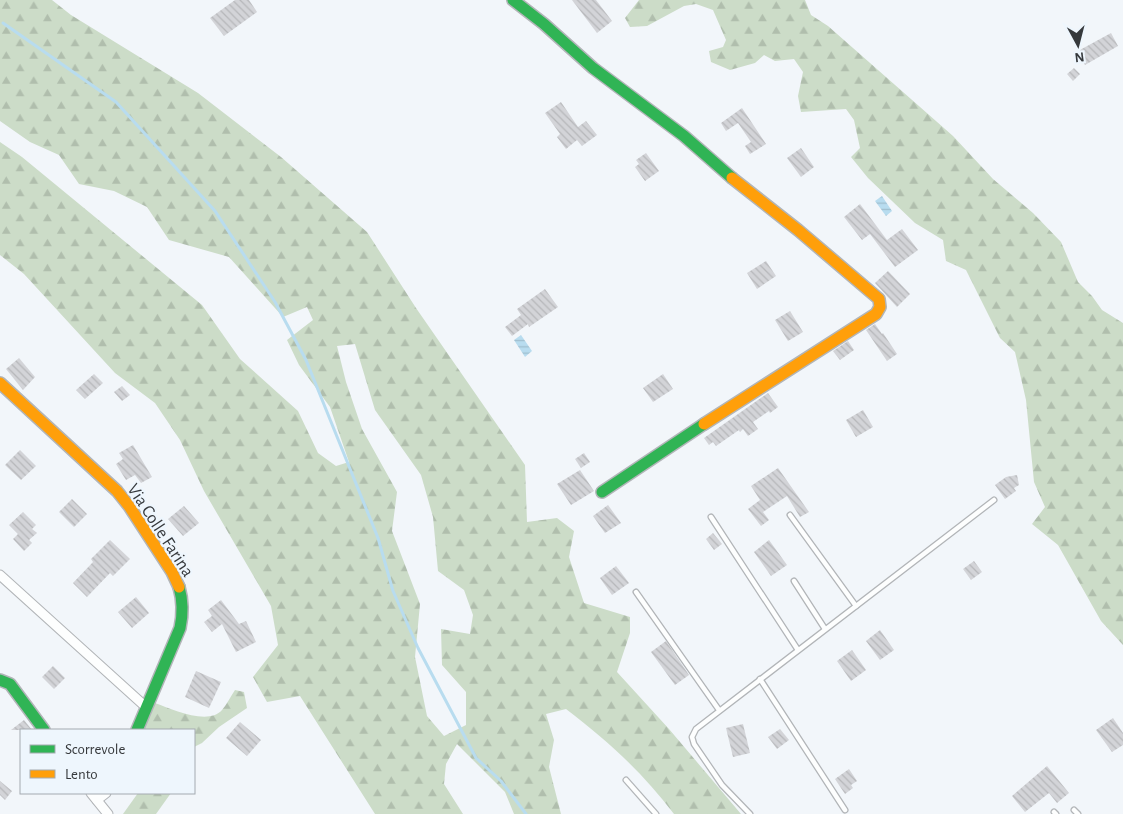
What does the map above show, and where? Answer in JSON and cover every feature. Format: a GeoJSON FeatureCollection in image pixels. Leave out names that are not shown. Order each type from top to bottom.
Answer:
{"type":"FeatureCollection","features":[{"type":"Feature","properties":{"kind":"street"},"geometry":{"type":"LineString","coordinates":[[513,0],[544,24],[593,68],[684,136],[740,186],[879,299],[880,303],[880,309],[876,314],[719,414],[602,492]]}},
{"type":"Feature","properties":{"kind":"street","name":"Via Colle Farina"},"geometry":{"type":"LineString","coordinates":[[0,383],[117,491],[130,506],[175,578],[182,599],[182,618],[177,635],[137,729]]}},
{"type":"Feature","properties":{"kind":"street"},"geometry":{"type":"LineString","coordinates":[[0,575],[147,708]]}},
{"type":"Feature","properties":{"kind":"street"},"geometry":{"type":"LineString","coordinates":[[0,680],[10,684],[43,729]]}},
{"type":"Feature","properties":{"kind":"street"},"geometry":{"type":"LineString","coordinates":[[94,796],[108,814]]}},
{"type":"Feature","properties":{"kind":"lane"},"geometry":{"type":"LineString","coordinates":[[750,814],[722,785],[693,742],[693,734],[696,728],[994,500]]}},
{"type":"Feature","properties":{"kind":"lane"},"geometry":{"type":"LineString","coordinates":[[790,515],[856,606]]}},
{"type":"Feature","properties":{"kind":"lane"},"geometry":{"type":"LineString","coordinates":[[711,517],[798,650]]}},
{"type":"Feature","properties":{"kind":"lane"},"geometry":{"type":"LineString","coordinates":[[794,581],[825,629]]}},
{"type":"Feature","properties":{"kind":"lane"},"geometry":{"type":"LineString","coordinates":[[636,592],[719,710]]}},
{"type":"Feature","properties":{"kind":"lane"},"geometry":{"type":"LineString","coordinates":[[760,679],[845,810]]}},
{"type":"Feature","properties":{"kind":"lane"},"geometry":{"type":"LineString","coordinates":[[626,780],[656,814]]}},
{"type":"Feature","properties":{"kind":"lane"},"geometry":{"type":"LineString","coordinates":[[1074,810],[1078,814]]}},
{"type":"Feature","properties":{"kind":"green space"},"geometry":{"type":"Polygon","coordinates":[[[0,0],[52,0],[71,15],[198,93],[281,157],[367,232],[416,308],[525,465],[527,522],[557,518],[574,531],[569,557],[584,603],[630,617],[630,633],[617,672],[669,729],[741,814],[674,814],[650,784],[624,758],[566,709],[546,714],[554,740],[549,767],[561,814],[514,814],[505,792],[457,744],[446,764],[444,784],[463,814],[375,814],[300,696],[267,702],[253,677],[278,645],[271,606],[204,491],[180,440],[155,403],[115,373],[24,274],[0,255],[0,142],[22,157],[202,305],[240,359],[298,411],[318,453],[336,466],[349,462],[330,407],[299,365],[287,340],[313,320],[307,307],[283,317],[229,257],[169,240],[147,207],[114,191],[79,184],[59,155],[30,142],[0,121],[0,0]],[[355,344],[337,346],[346,382],[362,429],[397,492],[392,531],[420,604],[415,657],[427,716],[444,736],[466,725],[466,692],[442,665],[441,629],[470,634],[473,615],[464,590],[438,571],[433,517],[421,475],[375,410],[355,344]]]}},
{"type":"Feature","properties":{"kind":"green space"},"geometry":{"type":"Polygon","coordinates":[[[639,0],[805,0],[811,15],[828,26],[953,136],[993,179],[1033,213],[1061,242],[1078,282],[1092,296],[1102,310],[1123,323],[1123,645],[1101,621],[1058,545],[1032,524],[1045,507],[1034,482],[1026,400],[1015,352],[1000,338],[966,270],[946,261],[943,240],[915,223],[868,178],[851,157],[860,148],[854,120],[846,109],[801,112],[798,96],[803,72],[794,59],[775,61],[764,55],[755,63],[730,70],[711,62],[709,51],[723,47],[726,40],[713,10],[696,4],[684,6],[647,26],[630,27],[625,18],[639,0]]]}},
{"type":"Feature","properties":{"kind":"green space"},"geometry":{"type":"Polygon","coordinates":[[[235,690],[244,692],[247,708],[195,746],[195,729],[143,729],[155,703],[190,715],[208,716],[216,715],[235,690]]]}},
{"type":"Feature","properties":{"kind":"green space"},"geometry":{"type":"Polygon","coordinates":[[[137,794],[170,794],[156,814],[123,814],[137,794]]]}},
{"type":"Feature","properties":{"kind":"water"},"geometry":{"type":"Polygon","coordinates":[[[882,196],[892,211],[886,216],[875,201],[882,196]]]}},
{"type":"Feature","properties":{"kind":"water"},"geometry":{"type":"Polygon","coordinates":[[[521,335],[532,351],[525,357],[514,340],[521,335]]]}},
{"type":"Feature","properties":{"kind":"building"},"geometry":{"type":"Polygon","coordinates":[[[235,0],[249,0],[257,12],[224,36],[210,18],[235,0]]]}},
{"type":"Feature","properties":{"kind":"building"},"geometry":{"type":"Polygon","coordinates":[[[572,0],[596,0],[612,21],[597,33],[572,0]]]}},
{"type":"Feature","properties":{"kind":"building"},"geometry":{"type":"Polygon","coordinates":[[[1111,33],[1118,46],[1085,65],[1078,51],[1111,33]]]}},
{"type":"Feature","properties":{"kind":"building"},"geometry":{"type":"Polygon","coordinates":[[[1074,68],[1080,74],[1073,81],[1067,74],[1074,68]]]}},
{"type":"Feature","properties":{"kind":"building"},"geometry":{"type":"Polygon","coordinates":[[[561,102],[578,127],[586,121],[597,135],[582,146],[577,140],[566,149],[557,137],[560,134],[545,113],[561,102]]]}},
{"type":"Feature","properties":{"kind":"building"},"geometry":{"type":"Polygon","coordinates":[[[742,108],[766,144],[750,154],[745,146],[751,142],[738,123],[726,131],[721,123],[742,108]]]}},
{"type":"Feature","properties":{"kind":"building"},"geometry":{"type":"Polygon","coordinates":[[[801,148],[814,167],[801,177],[787,158],[801,148]]]}},
{"type":"Feature","properties":{"kind":"building"},"geometry":{"type":"Polygon","coordinates":[[[646,153],[659,171],[645,181],[635,167],[639,164],[636,160],[646,153]]]}},
{"type":"Feature","properties":{"kind":"building"},"geometry":{"type":"Polygon","coordinates":[[[860,204],[887,240],[902,229],[918,250],[895,267],[870,234],[862,240],[844,217],[860,204]]]}},
{"type":"Feature","properties":{"kind":"building"},"geometry":{"type":"Polygon","coordinates":[[[766,261],[776,276],[757,289],[747,273],[766,261]]]}},
{"type":"Feature","properties":{"kind":"building"},"geometry":{"type":"Polygon","coordinates":[[[888,271],[910,294],[897,307],[875,283],[888,271]]]}},
{"type":"Feature","properties":{"kind":"building"},"geometry":{"type":"Polygon","coordinates":[[[545,289],[558,307],[529,327],[528,324],[512,336],[505,327],[521,315],[517,309],[545,289]]]}},
{"type":"Feature","properties":{"kind":"building"},"geometry":{"type":"Polygon","coordinates":[[[790,311],[803,332],[788,341],[775,320],[790,311]]]}},
{"type":"Feature","properties":{"kind":"building"},"geometry":{"type":"Polygon","coordinates":[[[875,324],[897,354],[887,361],[866,330],[875,324]]]}},
{"type":"Feature","properties":{"kind":"building"},"geometry":{"type":"Polygon","coordinates":[[[848,341],[854,350],[840,360],[833,351],[848,341]]]}},
{"type":"Feature","properties":{"kind":"building"},"geometry":{"type":"Polygon","coordinates":[[[19,358],[35,377],[23,390],[6,369],[19,358]]]}},
{"type":"Feature","properties":{"kind":"building"},"geometry":{"type":"Polygon","coordinates":[[[94,374],[103,383],[85,399],[76,390],[94,374]]]}},
{"type":"Feature","properties":{"kind":"building"},"geometry":{"type":"Polygon","coordinates":[[[663,374],[673,389],[653,402],[643,388],[663,374]]]}},
{"type":"Feature","properties":{"kind":"building"},"geometry":{"type":"Polygon","coordinates":[[[122,386],[130,395],[122,401],[114,392],[122,386]]]}},
{"type":"Feature","properties":{"kind":"building"},"geometry":{"type":"Polygon","coordinates":[[[768,393],[778,407],[753,422],[758,429],[748,436],[743,429],[740,432],[739,430],[716,446],[713,442],[709,445],[704,438],[768,393]]]}},
{"type":"Feature","properties":{"kind":"building"},"geometry":{"type":"Polygon","coordinates":[[[863,410],[873,427],[856,437],[846,420],[863,410]]]}},
{"type":"Feature","properties":{"kind":"building"},"geometry":{"type":"Polygon","coordinates":[[[133,445],[152,477],[141,483],[135,475],[126,480],[116,464],[123,459],[119,453],[133,445]]]}},
{"type":"Feature","properties":{"kind":"building"},"geometry":{"type":"Polygon","coordinates":[[[20,450],[36,466],[21,480],[5,465],[20,450]]]}},
{"type":"Feature","properties":{"kind":"building"},"geometry":{"type":"Polygon","coordinates":[[[584,453],[590,462],[581,468],[575,459],[584,453]]]}},
{"type":"Feature","properties":{"kind":"building"},"geometry":{"type":"Polygon","coordinates":[[[778,468],[809,512],[800,517],[787,496],[763,512],[769,520],[761,526],[748,509],[760,500],[751,486],[778,468]]]}},
{"type":"Feature","properties":{"kind":"building"},"geometry":{"type":"Polygon","coordinates":[[[580,470],[594,491],[571,505],[557,484],[580,470]]]}},
{"type":"Feature","properties":{"kind":"building"},"geometry":{"type":"Polygon","coordinates":[[[1017,475],[1019,485],[1014,488],[1016,491],[1005,499],[995,485],[1006,477],[1017,475]]]}},
{"type":"Feature","properties":{"kind":"building"},"geometry":{"type":"Polygon","coordinates":[[[72,499],[87,514],[74,527],[59,512],[72,499]]]}},
{"type":"Feature","properties":{"kind":"building"},"geometry":{"type":"Polygon","coordinates":[[[608,505],[621,523],[605,533],[593,516],[608,505]]]}},
{"type":"Feature","properties":{"kind":"building"},"geometry":{"type":"Polygon","coordinates":[[[184,506],[199,523],[183,536],[168,519],[184,506]]]}},
{"type":"Feature","properties":{"kind":"building"},"geometry":{"type":"Polygon","coordinates":[[[23,512],[36,525],[32,529],[37,533],[29,540],[32,543],[24,551],[13,539],[18,534],[9,525],[23,512]]]}},
{"type":"Feature","properties":{"kind":"building"},"geometry":{"type":"Polygon","coordinates":[[[713,533],[722,544],[714,550],[706,539],[713,533]]]}},
{"type":"Feature","properties":{"kind":"building"},"geometry":{"type":"Polygon","coordinates":[[[110,540],[130,559],[113,576],[110,573],[87,597],[73,583],[93,562],[91,559],[110,540]]]}},
{"type":"Feature","properties":{"kind":"building"},"geometry":{"type":"Polygon","coordinates":[[[769,540],[787,565],[771,576],[754,552],[769,540]]]}},
{"type":"Feature","properties":{"kind":"building"},"geometry":{"type":"Polygon","coordinates":[[[974,561],[982,572],[971,580],[963,569],[974,561]]]}},
{"type":"Feature","properties":{"kind":"building"},"geometry":{"type":"Polygon","coordinates":[[[616,566],[629,583],[612,595],[600,578],[616,566]]]}},
{"type":"Feature","properties":{"kind":"building"},"geometry":{"type":"Polygon","coordinates":[[[136,597],[149,613],[132,628],[118,612],[136,597]]]}},
{"type":"Feature","properties":{"kind":"building"},"geometry":{"type":"Polygon","coordinates":[[[221,600],[239,624],[246,621],[256,642],[236,652],[222,624],[212,632],[204,622],[212,616],[208,610],[221,600]]]}},
{"type":"Feature","properties":{"kind":"building"},"geometry":{"type":"Polygon","coordinates":[[[880,630],[894,650],[880,660],[866,641],[880,630]]]}},
{"type":"Feature","properties":{"kind":"building"},"geometry":{"type":"Polygon","coordinates":[[[666,641],[689,675],[675,685],[651,652],[666,641]]]}},
{"type":"Feature","properties":{"kind":"building"},"geometry":{"type":"Polygon","coordinates":[[[852,650],[866,670],[851,681],[837,661],[852,650]]]}},
{"type":"Feature","properties":{"kind":"building"},"geometry":{"type":"Polygon","coordinates":[[[53,666],[65,678],[54,689],[42,677],[53,666]]]}},
{"type":"Feature","properties":{"kind":"building"},"geometry":{"type":"Polygon","coordinates":[[[196,671],[221,682],[209,708],[185,697],[196,671]]]}},
{"type":"Feature","properties":{"kind":"building"},"geometry":{"type":"Polygon","coordinates":[[[1113,718],[1123,733],[1123,745],[1112,752],[1096,730],[1113,718]]]}},
{"type":"Feature","properties":{"kind":"building"},"geometry":{"type":"Polygon","coordinates":[[[24,720],[31,729],[20,729],[11,730],[24,720]]]}},
{"type":"Feature","properties":{"kind":"building"},"geometry":{"type":"Polygon","coordinates":[[[240,722],[261,740],[247,756],[226,738],[240,722]]]}},
{"type":"Feature","properties":{"kind":"building"},"geometry":{"type":"Polygon","coordinates":[[[743,724],[750,753],[733,757],[726,728],[743,724]]]}},
{"type":"Feature","properties":{"kind":"building"},"geometry":{"type":"Polygon","coordinates":[[[780,729],[789,740],[777,749],[768,737],[780,729]]]}},
{"type":"Feature","properties":{"kind":"building"},"geometry":{"type":"Polygon","coordinates":[[[1047,766],[1069,793],[1057,803],[1049,793],[1025,812],[1012,796],[1047,766]]]}},
{"type":"Feature","properties":{"kind":"building"},"geometry":{"type":"Polygon","coordinates":[[[849,769],[857,781],[851,785],[853,788],[845,794],[835,779],[849,769]]]}},
{"type":"Feature","properties":{"kind":"building"},"geometry":{"type":"Polygon","coordinates":[[[0,781],[12,791],[5,800],[0,795],[0,781]]]}},
{"type":"Feature","properties":{"kind":"waterway"},"geometry":{"type":"LineString","coordinates":[[3,23],[116,102],[215,211],[275,302],[306,360],[378,538],[393,591],[418,648],[476,758],[501,781],[526,814]]}},
{"type":"Feature","properties":{"kind":"traffic: fast"},"geometry":{"type":"LineString","coordinates":[[513,0],[544,24],[593,68],[684,136],[732,178]]}},
{"type":"Feature","properties":{"kind":"traffic: fast"},"geometry":{"type":"LineString","coordinates":[[602,492],[704,424]]}},
{"type":"Feature","properties":{"kind":"traffic: fast"},"geometry":{"type":"LineString","coordinates":[[137,729],[180,628],[182,608],[179,587]]}},
{"type":"Feature","properties":{"kind":"traffic: fast"},"geometry":{"type":"LineString","coordinates":[[0,680],[10,684],[43,729]]}},
{"type":"Feature","properties":{"kind":"traffic: slow"},"geometry":{"type":"LineString","coordinates":[[704,424],[876,314],[880,307],[879,299],[798,230],[732,178]]}},
{"type":"Feature","properties":{"kind":"traffic: slow"},"geometry":{"type":"LineString","coordinates":[[0,383],[117,491],[129,506],[172,572],[179,587]]}}]}
